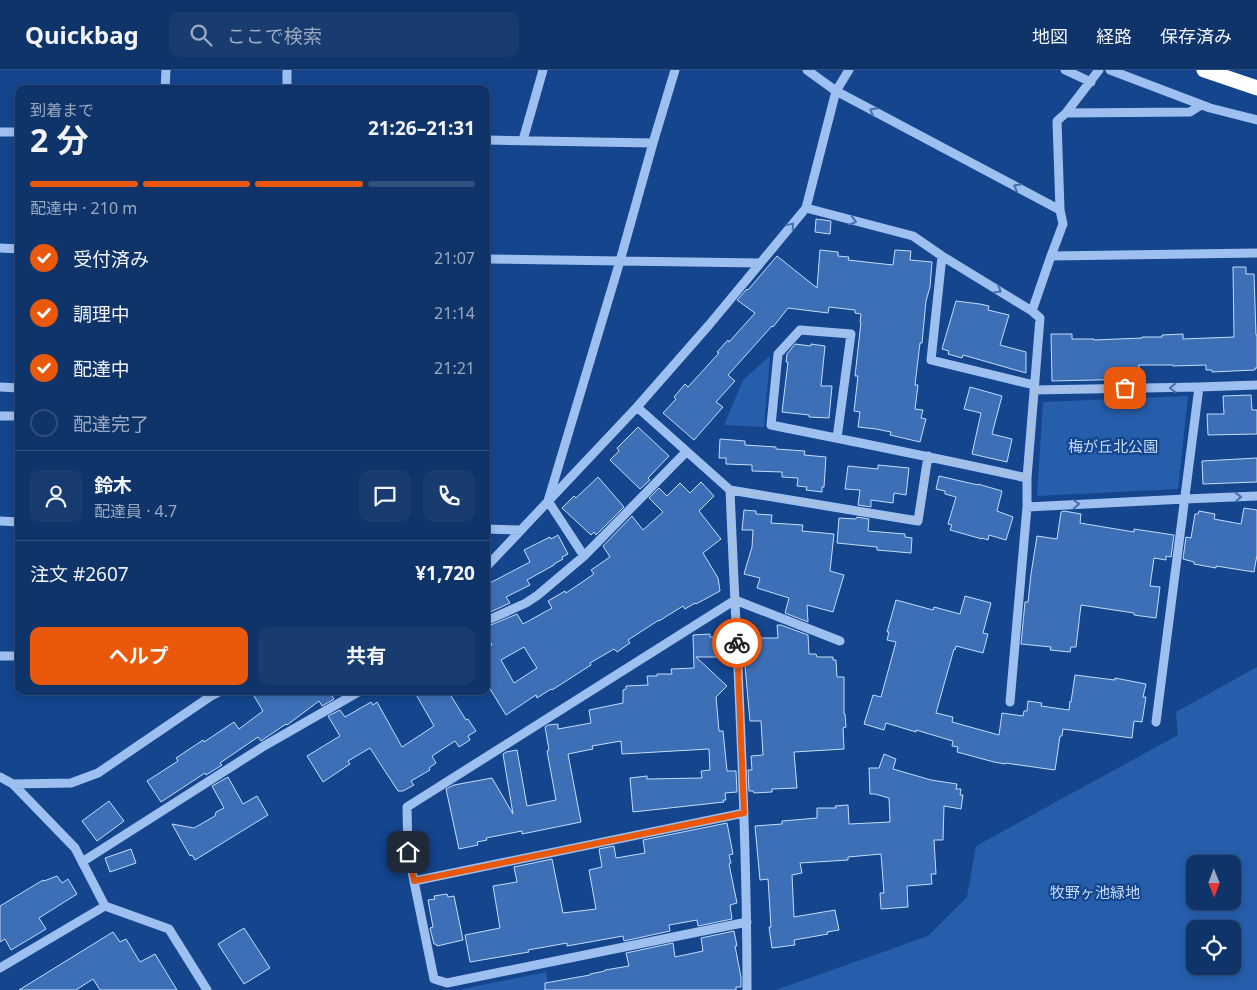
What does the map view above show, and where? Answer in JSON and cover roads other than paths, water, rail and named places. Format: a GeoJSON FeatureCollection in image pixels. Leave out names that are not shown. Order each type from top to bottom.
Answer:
{"type":"FeatureCollection","features":[{"type":"Feature","properties":{"kind":"highway"},"geometry":{"type":"LineString","coordinates":[[1204,70],[1257,88]]}},
{"type":"Feature","properties":{"kind":"street"},"geometry":{"type":"LineString","coordinates":[[165,85],[166,70]]}},
{"type":"Feature","properties":{"kind":"street"},"geometry":{"type":"LineString","coordinates":[[287,85],[288,70]]}},
{"type":"Feature","properties":{"kind":"street"},"geometry":{"type":"LineString","coordinates":[[522,140],[543,70]]}},
{"type":"Feature","properties":{"kind":"street"},"geometry":{"type":"LineString","coordinates":[[584,556],[548,501],[675,70]]}},
{"type":"Feature","properties":{"kind":"street"},"geometry":{"type":"LineString","coordinates":[[807,70],[836,91],[1060,210]]}},
{"type":"Feature","properties":{"kind":"street"},"geometry":{"type":"LineString","coordinates":[[490,563],[637,407],[709,325],[806,208],[836,91],[849,70]]}},
{"type":"Feature","properties":{"kind":"street"},"geometry":{"type":"LineString","coordinates":[[1065,70],[1090,82]]}},
{"type":"Feature","properties":{"kind":"street"},"geometry":{"type":"LineString","coordinates":[[1032,311],[1063,224],[1060,210],[1057,121],[1066,113],[1098,70]]}},
{"type":"Feature","properties":{"kind":"street"},"geometry":{"type":"LineString","coordinates":[[1110,70],[1201,105],[1257,120]]}},
{"type":"Feature","properties":{"kind":"street"},"geometry":{"type":"LineString","coordinates":[[1066,113],[1190,112],[1201,105]]}},
{"type":"Feature","properties":{"kind":"street"},"geometry":{"type":"LineString","coordinates":[[0,132],[15,132]]}},
{"type":"Feature","properties":{"kind":"street"},"geometry":{"type":"LineString","coordinates":[[490,140],[653,143]]}},
{"type":"Feature","properties":{"kind":"street"},"geometry":{"type":"LineString","coordinates":[[806,208],[913,236],[1032,311],[1040,318],[1027,478],[1027,507],[1010,702]]}},
{"type":"Feature","properties":{"kind":"street"},"geometry":{"type":"LineString","coordinates":[[0,248],[15,249]]}},
{"type":"Feature","properties":{"kind":"street"},"geometry":{"type":"LineString","coordinates":[[1051,256],[1257,253]]}},
{"type":"Feature","properties":{"kind":"street"},"geometry":{"type":"LineString","coordinates":[[942,256],[931,360],[1034,387],[1257,385]]}},
{"type":"Feature","properties":{"kind":"street"},"geometry":{"type":"LineString","coordinates":[[490,259],[760,264]]}},
{"type":"Feature","properties":{"kind":"street"},"geometry":{"type":"LineString","coordinates":[[837,438],[851,334],[800,330],[778,354],[771,425],[1027,478]]}},
{"type":"Feature","properties":{"kind":"street"},"geometry":{"type":"LineString","coordinates":[[0,387],[15,388]]}},
{"type":"Feature","properties":{"kind":"street"},"geometry":{"type":"LineString","coordinates":[[1156,722],[1199,387]]}},
{"type":"Feature","properties":{"kind":"street"},"geometry":{"type":"LineString","coordinates":[[637,407],[730,490],[918,521],[928,456]]}},
{"type":"Feature","properties":{"kind":"street"},"geometry":{"type":"LineString","coordinates":[[0,416],[15,416]]}},
{"type":"Feature","properties":{"kind":"street"},"geometry":{"type":"LineString","coordinates":[[490,619],[526,603],[538,595],[584,556],[686,452]]}},
{"type":"Feature","properties":{"kind":"street"},"geometry":{"type":"LineString","coordinates":[[730,490],[744,813],[747,990]]}},
{"type":"Feature","properties":{"kind":"street"},"geometry":{"type":"LineString","coordinates":[[1027,507],[1257,496]]}},
{"type":"Feature","properties":{"kind":"street"},"geometry":{"type":"LineString","coordinates":[[0,522],[15,522]]}},
{"type":"Feature","properties":{"kind":"street"},"geometry":{"type":"LineString","coordinates":[[490,528],[521,530]]}},
{"type":"Feature","properties":{"kind":"street"},"geometry":{"type":"LineString","coordinates":[[735,600],[840,641]]}},
{"type":"Feature","properties":{"kind":"street"},"geometry":{"type":"LineString","coordinates":[[735,600],[407,807],[408,852],[434,979],[447,983],[747,922]]}},
{"type":"Feature","properties":{"kind":"street"},"geometry":{"type":"LineString","coordinates":[[0,656],[15,656]]}},
{"type":"Feature","properties":{"kind":"street"},"geometry":{"type":"LineString","coordinates":[[13,784],[71,783],[98,772],[213,695]]}},
{"type":"Feature","properties":{"kind":"street"},"geometry":{"type":"LineString","coordinates":[[82,862],[264,746],[353,695]]}},
{"type":"Feature","properties":{"kind":"street"},"geometry":{"type":"LineString","coordinates":[[0,777],[13,784],[75,848],[105,906],[169,929],[207,990]]}},
{"type":"Feature","properties":{"kind":"street"},"geometry":{"type":"LineString","coordinates":[[414,881],[744,813]]}},
{"type":"Feature","properties":{"kind":"street"},"geometry":{"type":"LineString","coordinates":[[0,968],[105,906]]}},
{"type":"Feature","properties":{"kind":"park label","name":"梅が丘北公園"},"geometry":{"type":"Point","coordinates":[1113,446]}},
{"type":"Feature","properties":{"kind":"park label","name":"牧野ヶ池緑地"},"geometry":{"type":"Point","coordinates":[1095,892]}}]}
